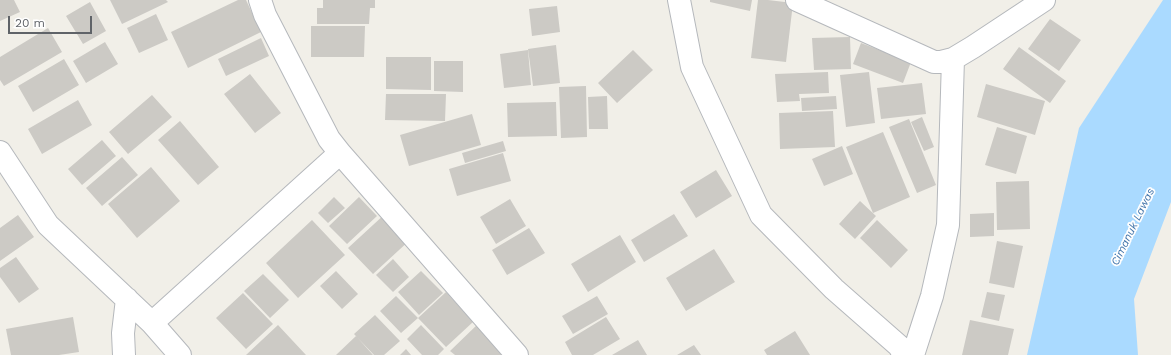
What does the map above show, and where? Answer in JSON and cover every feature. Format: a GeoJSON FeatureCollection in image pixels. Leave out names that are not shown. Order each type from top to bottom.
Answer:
{"type":"FeatureCollection","features":[{"type":"Feature","properties":{"kind":"street"},"geometry":{"type":"LineString","coordinates":[[260,0],[269,22],[329,139],[340,154],[517,355]]}},
{"type":"Feature","properties":{"kind":"street"},"geometry":{"type":"LineString","coordinates":[[679,0],[692,67],[761,215],[834,289],[900,346],[904,355]]}},
{"type":"Feature","properties":{"kind":"street"},"geometry":{"type":"LineString","coordinates":[[797,0],[934,62],[953,59],[1044,0]]}},
{"type":"Feature","properties":{"kind":"street"},"geometry":{"type":"LineString","coordinates":[[913,355],[932,296],[948,225],[953,59]]}},
{"type":"Feature","properties":{"kind":"street"},"geometry":{"type":"LineString","coordinates":[[0,152],[48,225],[152,323],[180,355]]}},
{"type":"Feature","properties":{"kind":"street"},"geometry":{"type":"LineString","coordinates":[[152,323],[340,154]]}},
{"type":"Feature","properties":{"kind":"street"},"geometry":{"type":"LineString","coordinates":[[124,355],[123,333],[127,299]]}},
{"type":"Feature","properties":{"kind":"water","name":"Cimanuk Lawas"},"geometry":{"type":"Polygon","coordinates":[[[1163,0],[1171,0],[1171,202],[1134,299],[1138,355],[1027,355],[1079,128],[1163,0]]]}},
{"type":"Feature","properties":{"kind":"building"},"geometry":{"type":"Polygon","coordinates":[[[0,0],[14,0],[20,12],[0,21],[0,0]]]}},
{"type":"Feature","properties":{"kind":"building"},"geometry":{"type":"Polygon","coordinates":[[[110,0],[166,0],[168,2],[122,24],[110,0]]]}},
{"type":"Feature","properties":{"kind":"building"},"geometry":{"type":"Polygon","coordinates":[[[238,0],[246,0],[261,32],[188,68],[171,32],[238,0]]]}},
{"type":"Feature","properties":{"kind":"building"},"geometry":{"type":"Polygon","coordinates":[[[323,0],[375,0],[375,8],[370,8],[369,24],[317,24],[317,8],[323,8],[323,0]]]}},
{"type":"Feature","properties":{"kind":"building"},"geometry":{"type":"Polygon","coordinates":[[[710,0],[752,0],[750,11],[710,2],[710,0]]]}},
{"type":"Feature","properties":{"kind":"building"},"geometry":{"type":"Polygon","coordinates":[[[758,0],[793,3],[786,62],[751,58],[758,0]]]}},
{"type":"Feature","properties":{"kind":"building"},"geometry":{"type":"Polygon","coordinates":[[[90,2],[106,31],[83,44],[66,16],[90,2]]]}},
{"type":"Feature","properties":{"kind":"building"},"geometry":{"type":"Polygon","coordinates":[[[557,6],[560,32],[532,36],[529,9],[557,6]]]}},
{"type":"Feature","properties":{"kind":"building"},"geometry":{"type":"Polygon","coordinates":[[[156,14],[168,40],[139,53],[127,28],[156,14]]]}},
{"type":"Feature","properties":{"kind":"building"},"geometry":{"type":"Polygon","coordinates":[[[1050,19],[1081,40],[1059,71],[1028,49],[1050,19]]]}},
{"type":"Feature","properties":{"kind":"building"},"geometry":{"type":"Polygon","coordinates":[[[311,26],[365,26],[364,57],[311,57],[311,26]]]}},
{"type":"Feature","properties":{"kind":"building"},"geometry":{"type":"Polygon","coordinates":[[[48,28],[62,52],[4,86],[0,80],[0,57],[48,28]]]}},
{"type":"Feature","properties":{"kind":"building"},"geometry":{"type":"Polygon","coordinates":[[[850,37],[851,69],[814,70],[812,38],[850,37]]]}},
{"type":"Feature","properties":{"kind":"building"},"geometry":{"type":"Polygon","coordinates":[[[261,38],[269,56],[226,76],[218,59],[261,38]]]}},
{"type":"Feature","properties":{"kind":"building"},"geometry":{"type":"Polygon","coordinates":[[[105,42],[118,64],[86,83],[73,61],[105,42]]]}},
{"type":"Feature","properties":{"kind":"building"},"geometry":{"type":"Polygon","coordinates":[[[861,43],[911,62],[903,83],[853,64],[861,43]]]}},
{"type":"Feature","properties":{"kind":"building"},"geometry":{"type":"Polygon","coordinates":[[[556,45],[560,83],[533,86],[528,49],[556,45]]]}},
{"type":"Feature","properties":{"kind":"building"},"geometry":{"type":"Polygon","coordinates":[[[1019,47],[1066,81],[1050,103],[1003,69],[1019,47]]]}},
{"type":"Feature","properties":{"kind":"building"},"geometry":{"type":"Polygon","coordinates":[[[528,50],[531,85],[504,88],[500,54],[528,50]]]}},
{"type":"Feature","properties":{"kind":"building"},"geometry":{"type":"Polygon","coordinates":[[[633,50],[653,70],[617,103],[598,83],[633,50]]]}},
{"type":"Feature","properties":{"kind":"building"},"geometry":{"type":"Polygon","coordinates":[[[386,57],[431,57],[431,90],[386,89],[386,57]]]}},
{"type":"Feature","properties":{"kind":"building"},"geometry":{"type":"Polygon","coordinates":[[[64,59],[79,85],[33,112],[18,86],[64,59]]]}},
{"type":"Feature","properties":{"kind":"building"},"geometry":{"type":"Polygon","coordinates":[[[434,61],[463,61],[463,92],[434,91],[434,61]]]}},
{"type":"Feature","properties":{"kind":"building"},"geometry":{"type":"Polygon","coordinates":[[[828,72],[829,93],[799,94],[800,101],[777,102],[775,74],[828,72]]]}},
{"type":"Feature","properties":{"kind":"building"},"geometry":{"type":"Polygon","coordinates":[[[869,72],[875,123],[846,127],[840,75],[869,72]]]}},
{"type":"Feature","properties":{"kind":"building"},"geometry":{"type":"Polygon","coordinates":[[[250,74],[281,113],[255,133],[224,94],[250,74]]]}},
{"type":"Feature","properties":{"kind":"building"},"geometry":{"type":"Polygon","coordinates":[[[922,83],[926,114],[881,119],[877,88],[922,83]]]}},
{"type":"Feature","properties":{"kind":"building"},"geometry":{"type":"Polygon","coordinates":[[[986,84],[1045,101],[1035,135],[977,117],[986,84]]]}},
{"type":"Feature","properties":{"kind":"building"},"geometry":{"type":"Polygon","coordinates":[[[586,86],[587,137],[561,138],[559,87],[586,86]]]}},
{"type":"Feature","properties":{"kind":"building"},"geometry":{"type":"Polygon","coordinates":[[[386,94],[446,94],[445,121],[385,120],[386,94]]]}},
{"type":"Feature","properties":{"kind":"building"},"geometry":{"type":"Polygon","coordinates":[[[152,95],[172,117],[128,154],[109,132],[152,95]]]}},
{"type":"Feature","properties":{"kind":"building"},"geometry":{"type":"Polygon","coordinates":[[[607,96],[608,129],[589,129],[588,97],[607,96]]]}},
{"type":"Feature","properties":{"kind":"building"},"geometry":{"type":"Polygon","coordinates":[[[836,96],[837,109],[802,111],[801,98],[836,96]]]}},
{"type":"Feature","properties":{"kind":"building"},"geometry":{"type":"Polygon","coordinates":[[[78,100],[92,125],[42,154],[28,129],[78,100]]]}},
{"type":"Feature","properties":{"kind":"building"},"geometry":{"type":"Polygon","coordinates":[[[556,102],[557,136],[508,137],[507,103],[556,102]]]}},
{"type":"Feature","properties":{"kind":"building"},"geometry":{"type":"Polygon","coordinates":[[[833,111],[835,147],[780,149],[779,113],[833,111]]]}},
{"type":"Feature","properties":{"kind":"building"},"geometry":{"type":"Polygon","coordinates":[[[472,114],[481,145],[409,166],[400,135],[472,114]]]}},
{"type":"Feature","properties":{"kind":"building"},"geometry":{"type":"Polygon","coordinates":[[[922,117],[934,147],[924,151],[911,122],[922,117]]]}},
{"type":"Feature","properties":{"kind":"building"},"geometry":{"type":"Polygon","coordinates":[[[909,119],[936,185],[917,193],[889,127],[909,119]]]}},
{"type":"Feature","properties":{"kind":"building"},"geometry":{"type":"Polygon","coordinates":[[[180,121],[219,167],[198,185],[158,140],[180,121]]]}},
{"type":"Feature","properties":{"kind":"building"},"geometry":{"type":"Polygon","coordinates":[[[997,127],[1027,136],[1016,174],[985,165],[997,127]]]}},
{"type":"Feature","properties":{"kind":"building"},"geometry":{"type":"Polygon","coordinates":[[[883,132],[910,197],[873,213],[846,147],[883,132]]]}},
{"type":"Feature","properties":{"kind":"building"},"geometry":{"type":"Polygon","coordinates":[[[102,140],[116,156],[82,185],[68,169],[102,140]]]}},
{"type":"Feature","properties":{"kind":"building"},"geometry":{"type":"Polygon","coordinates":[[[503,141],[506,151],[465,163],[462,153],[503,141]]]}},
{"type":"Feature","properties":{"kind":"building"},"geometry":{"type":"Polygon","coordinates":[[[842,146],[853,174],[824,186],[812,159],[842,146]]]}},
{"type":"Feature","properties":{"kind":"building"},"geometry":{"type":"Polygon","coordinates":[[[503,153],[511,181],[457,196],[449,169],[503,153]]]}},
{"type":"Feature","properties":{"kind":"building"},"geometry":{"type":"Polygon","coordinates":[[[122,157],[138,175],[102,206],[86,188],[122,157]]]}},
{"type":"Feature","properties":{"kind":"building"},"geometry":{"type":"Polygon","coordinates":[[[151,167],[180,201],[137,238],[108,204],[151,167]]]}},
{"type":"Feature","properties":{"kind":"building"},"geometry":{"type":"Polygon","coordinates":[[[716,170],[732,196],[696,218],[680,192],[716,170]]]}},
{"type":"Feature","properties":{"kind":"building"},"geometry":{"type":"Polygon","coordinates":[[[1029,181],[1030,229],[997,230],[996,182],[1029,181]]]}},
{"type":"Feature","properties":{"kind":"building"},"geometry":{"type":"Polygon","coordinates":[[[334,197],[345,208],[328,223],[318,213],[334,197]]]}},
{"type":"Feature","properties":{"kind":"building"},"geometry":{"type":"Polygon","coordinates":[[[359,197],[377,216],[347,244],[329,226],[359,197]]]}},
{"type":"Feature","properties":{"kind":"building"},"geometry":{"type":"Polygon","coordinates":[[[510,199],[526,226],[496,244],[480,217],[510,199]]]}},
{"type":"Feature","properties":{"kind":"building"},"geometry":{"type":"Polygon","coordinates":[[[860,201],[876,216],[855,239],[839,224],[860,201]]]}},
{"type":"Feature","properties":{"kind":"building"},"geometry":{"type":"Polygon","coordinates":[[[386,213],[411,239],[373,274],[348,248],[386,213]]]}},
{"type":"Feature","properties":{"kind":"building"},"geometry":{"type":"Polygon","coordinates":[[[994,213],[994,236],[970,237],[970,214],[994,213]]]}},
{"type":"Feature","properties":{"kind":"building"},"geometry":{"type":"Polygon","coordinates":[[[674,214],[688,236],[644,262],[631,240],[674,214]]]}},
{"type":"Feature","properties":{"kind":"building"},"geometry":{"type":"Polygon","coordinates":[[[18,215],[34,237],[0,261],[0,228],[18,215]]]}},
{"type":"Feature","properties":{"kind":"building"},"geometry":{"type":"Polygon","coordinates":[[[312,220],[345,255],[298,298],[266,263],[312,220]]]}},
{"type":"Feature","properties":{"kind":"building"},"geometry":{"type":"Polygon","coordinates":[[[877,220],[908,250],[891,268],[860,238],[877,220]]]}},
{"type":"Feature","properties":{"kind":"building"},"geometry":{"type":"Polygon","coordinates":[[[529,228],[545,253],[507,275],[492,250],[529,228]]]}},
{"type":"Feature","properties":{"kind":"building"},"geometry":{"type":"Polygon","coordinates":[[[620,235],[636,262],[588,292],[571,264],[620,235]]]}},
{"type":"Feature","properties":{"kind":"building"},"geometry":{"type":"Polygon","coordinates":[[[997,241],[1023,246],[1014,288],[989,283],[997,241]]]}},
{"type":"Feature","properties":{"kind":"building"},"geometry":{"type":"Polygon","coordinates":[[[714,249],[735,282],[686,311],[666,278],[714,249]]]}},
{"type":"Feature","properties":{"kind":"building"},"geometry":{"type":"Polygon","coordinates":[[[16,257],[39,289],[19,303],[0,277],[0,268],[16,257]]]}},
{"type":"Feature","properties":{"kind":"building"},"geometry":{"type":"Polygon","coordinates":[[[393,259],[409,277],[393,292],[376,275],[393,259]]]}},
{"type":"Feature","properties":{"kind":"building"},"geometry":{"type":"Polygon","coordinates":[[[336,271],[358,294],[342,309],[320,286],[336,271]]]}},
{"type":"Feature","properties":{"kind":"building"},"geometry":{"type":"Polygon","coordinates":[[[421,271],[443,293],[419,315],[398,292],[421,271]]]}},
{"type":"Feature","properties":{"kind":"building"},"geometry":{"type":"Polygon","coordinates":[[[263,274],[289,300],[270,318],[244,291],[263,274]]]}},
{"type":"Feature","properties":{"kind":"building"},"geometry":{"type":"Polygon","coordinates":[[[446,292],[473,322],[446,347],[418,318],[446,292]]]}},
{"type":"Feature","properties":{"kind":"building"},"geometry":{"type":"Polygon","coordinates":[[[987,292],[1005,295],[999,321],[981,317],[987,292]]]}},
{"type":"Feature","properties":{"kind":"building"},"geometry":{"type":"Polygon","coordinates":[[[243,293],[273,324],[246,349],[216,318],[243,293]]]}},
{"type":"Feature","properties":{"kind":"building"},"geometry":{"type":"Polygon","coordinates":[[[396,296],[418,318],[401,333],[380,311],[396,296]]]}},
{"type":"Feature","properties":{"kind":"building"},"geometry":{"type":"Polygon","coordinates":[[[597,296],[608,314],[573,334],[562,316],[597,296]]]}},
{"type":"Feature","properties":{"kind":"building"},"geometry":{"type":"Polygon","coordinates":[[[375,315],[400,341],[384,355],[374,355],[354,334],[375,315]]]}},
{"type":"Feature","properties":{"kind":"building"},"geometry":{"type":"Polygon","coordinates":[[[73,317],[79,352],[59,355],[11,355],[6,329],[73,317]]]}},
{"type":"Feature","properties":{"kind":"building"},"geometry":{"type":"Polygon","coordinates":[[[606,317],[620,339],[593,355],[572,355],[565,342],[606,317]]]}},
{"type":"Feature","properties":{"kind":"building"},"geometry":{"type":"Polygon","coordinates":[[[970,320],[1014,329],[1008,355],[962,355],[970,320]]]}},
{"type":"Feature","properties":{"kind":"building"},"geometry":{"type":"Polygon","coordinates":[[[479,323],[505,355],[455,355],[450,351],[479,323]]]}},
{"type":"Feature","properties":{"kind":"building"},"geometry":{"type":"Polygon","coordinates":[[[278,325],[306,355],[246,355],[278,325]]]}},
{"type":"Feature","properties":{"kind":"building"},"geometry":{"type":"Polygon","coordinates":[[[421,325],[444,349],[438,355],[422,355],[407,339],[421,325]]]}},
{"type":"Feature","properties":{"kind":"building"},"geometry":{"type":"Polygon","coordinates":[[[795,331],[810,355],[767,355],[764,350],[795,331]]]}},
{"type":"Feature","properties":{"kind":"building"},"geometry":{"type":"Polygon","coordinates":[[[356,336],[373,355],[336,355],[356,336]]]}},
{"type":"Feature","properties":{"kind":"building"},"geometry":{"type":"Polygon","coordinates":[[[638,340],[647,355],[612,355],[638,340]]]}},
{"type":"Feature","properties":{"kind":"building"},"geometry":{"type":"Polygon","coordinates":[[[694,345],[701,355],[677,355],[694,345]]]}},
{"type":"Feature","properties":{"kind":"building"},"geometry":{"type":"Polygon","coordinates":[[[406,349],[411,355],[400,355],[406,349]]]}}]}
